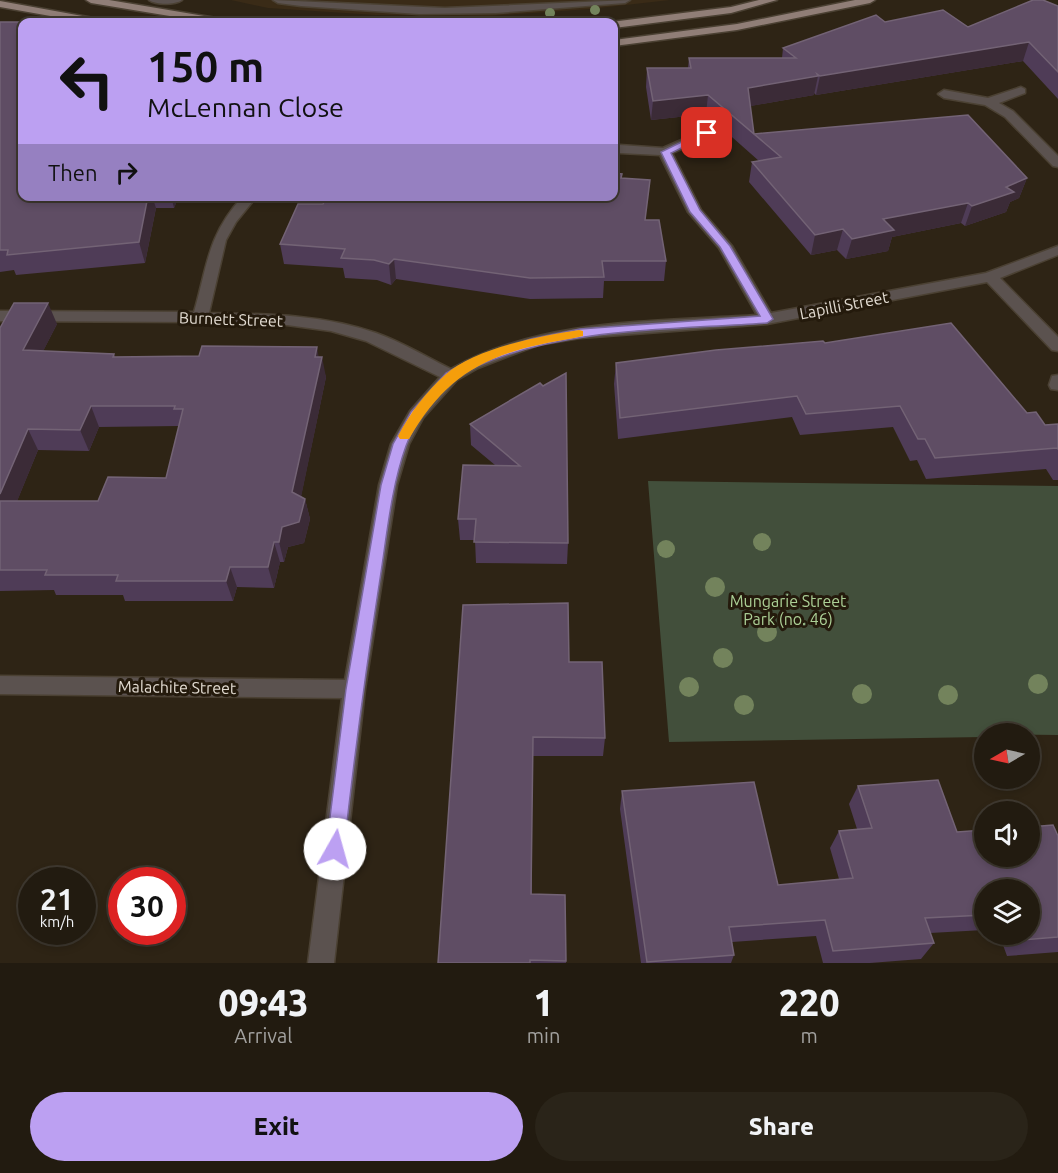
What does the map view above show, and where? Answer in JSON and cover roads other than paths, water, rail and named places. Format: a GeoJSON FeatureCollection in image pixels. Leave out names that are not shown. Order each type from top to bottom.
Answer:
{"type":"FeatureCollection","features":[{"type":"Feature","properties":{"kind":"main road"},"geometry":{"type":"LineString","coordinates":[[91,0],[198,18]]}},
{"type":"Feature","properties":{"kind":"main road"},"geometry":{"type":"LineString","coordinates":[[618,24],[731,10],[772,0]]}},
{"type":"Feature","properties":{"kind":"main road"},"geometry":{"type":"LineString","coordinates":[[618,42],[737,27],[870,0]]}},
{"type":"Feature","properties":{"kind":"main road"},"geometry":{"type":"LineString","coordinates":[[0,4],[77,18]]}},
{"type":"Feature","properties":{"kind":"street"},"geometry":{"type":"LineString","coordinates":[[154,0],[177,0]]}},
{"type":"Feature","properties":{"kind":"street"},"geometry":{"type":"LineString","coordinates":[[278,0],[322,7],[334,3],[417,11],[625,0]]}},
{"type":"Feature","properties":{"kind":"street"},"geometry":{"type":"LineString","coordinates":[[989,102],[1021,91]]}},
{"type":"Feature","properties":{"kind":"street"},"geometry":{"type":"LineString","coordinates":[[944,94],[989,102],[1009,114],[1058,163]]}},
{"type":"Feature","properties":{"kind":"street"},"geometry":{"type":"LineString","coordinates":[[620,149],[665,152],[707,133]]}},
{"type":"Feature","properties":{"kind":"street"},"geometry":{"type":"LineString","coordinates":[[665,152],[695,212],[725,246],[767,319]]}},
{"type":"Feature","properties":{"kind":"street"},"geometry":{"type":"LineString","coordinates":[[200,317],[214,260],[224,231],[246,201]]}},
{"type":"Feature","properties":{"kind":"street","name":"Lapilli Street"},"geometry":{"type":"LineString","coordinates":[[321,963],[354,689],[388,485],[400,444],[416,415],[451,376],[472,364],[535,341],[580,333],[767,319],[990,277],[1058,250]]}},
{"type":"Feature","properties":{"kind":"street"},"geometry":{"type":"LineString","coordinates":[[990,277],[1058,346]]}},
{"type":"Feature","properties":{"kind":"street","name":"Burnett Street"},"geometry":{"type":"LineString","coordinates":[[0,316],[200,317],[286,320],[332,326],[372,337],[451,376]]}},
{"type":"Feature","properties":{"kind":"street","name":"Malachite Street"},"geometry":{"type":"LineString","coordinates":[[0,685],[354,689]]}},
{"type":"Feature","properties":{"kind":"park label","name":"Mungarie Street Park (no. 46)"},"geometry":{"type":"Point","coordinates":[788,610]}}]}
